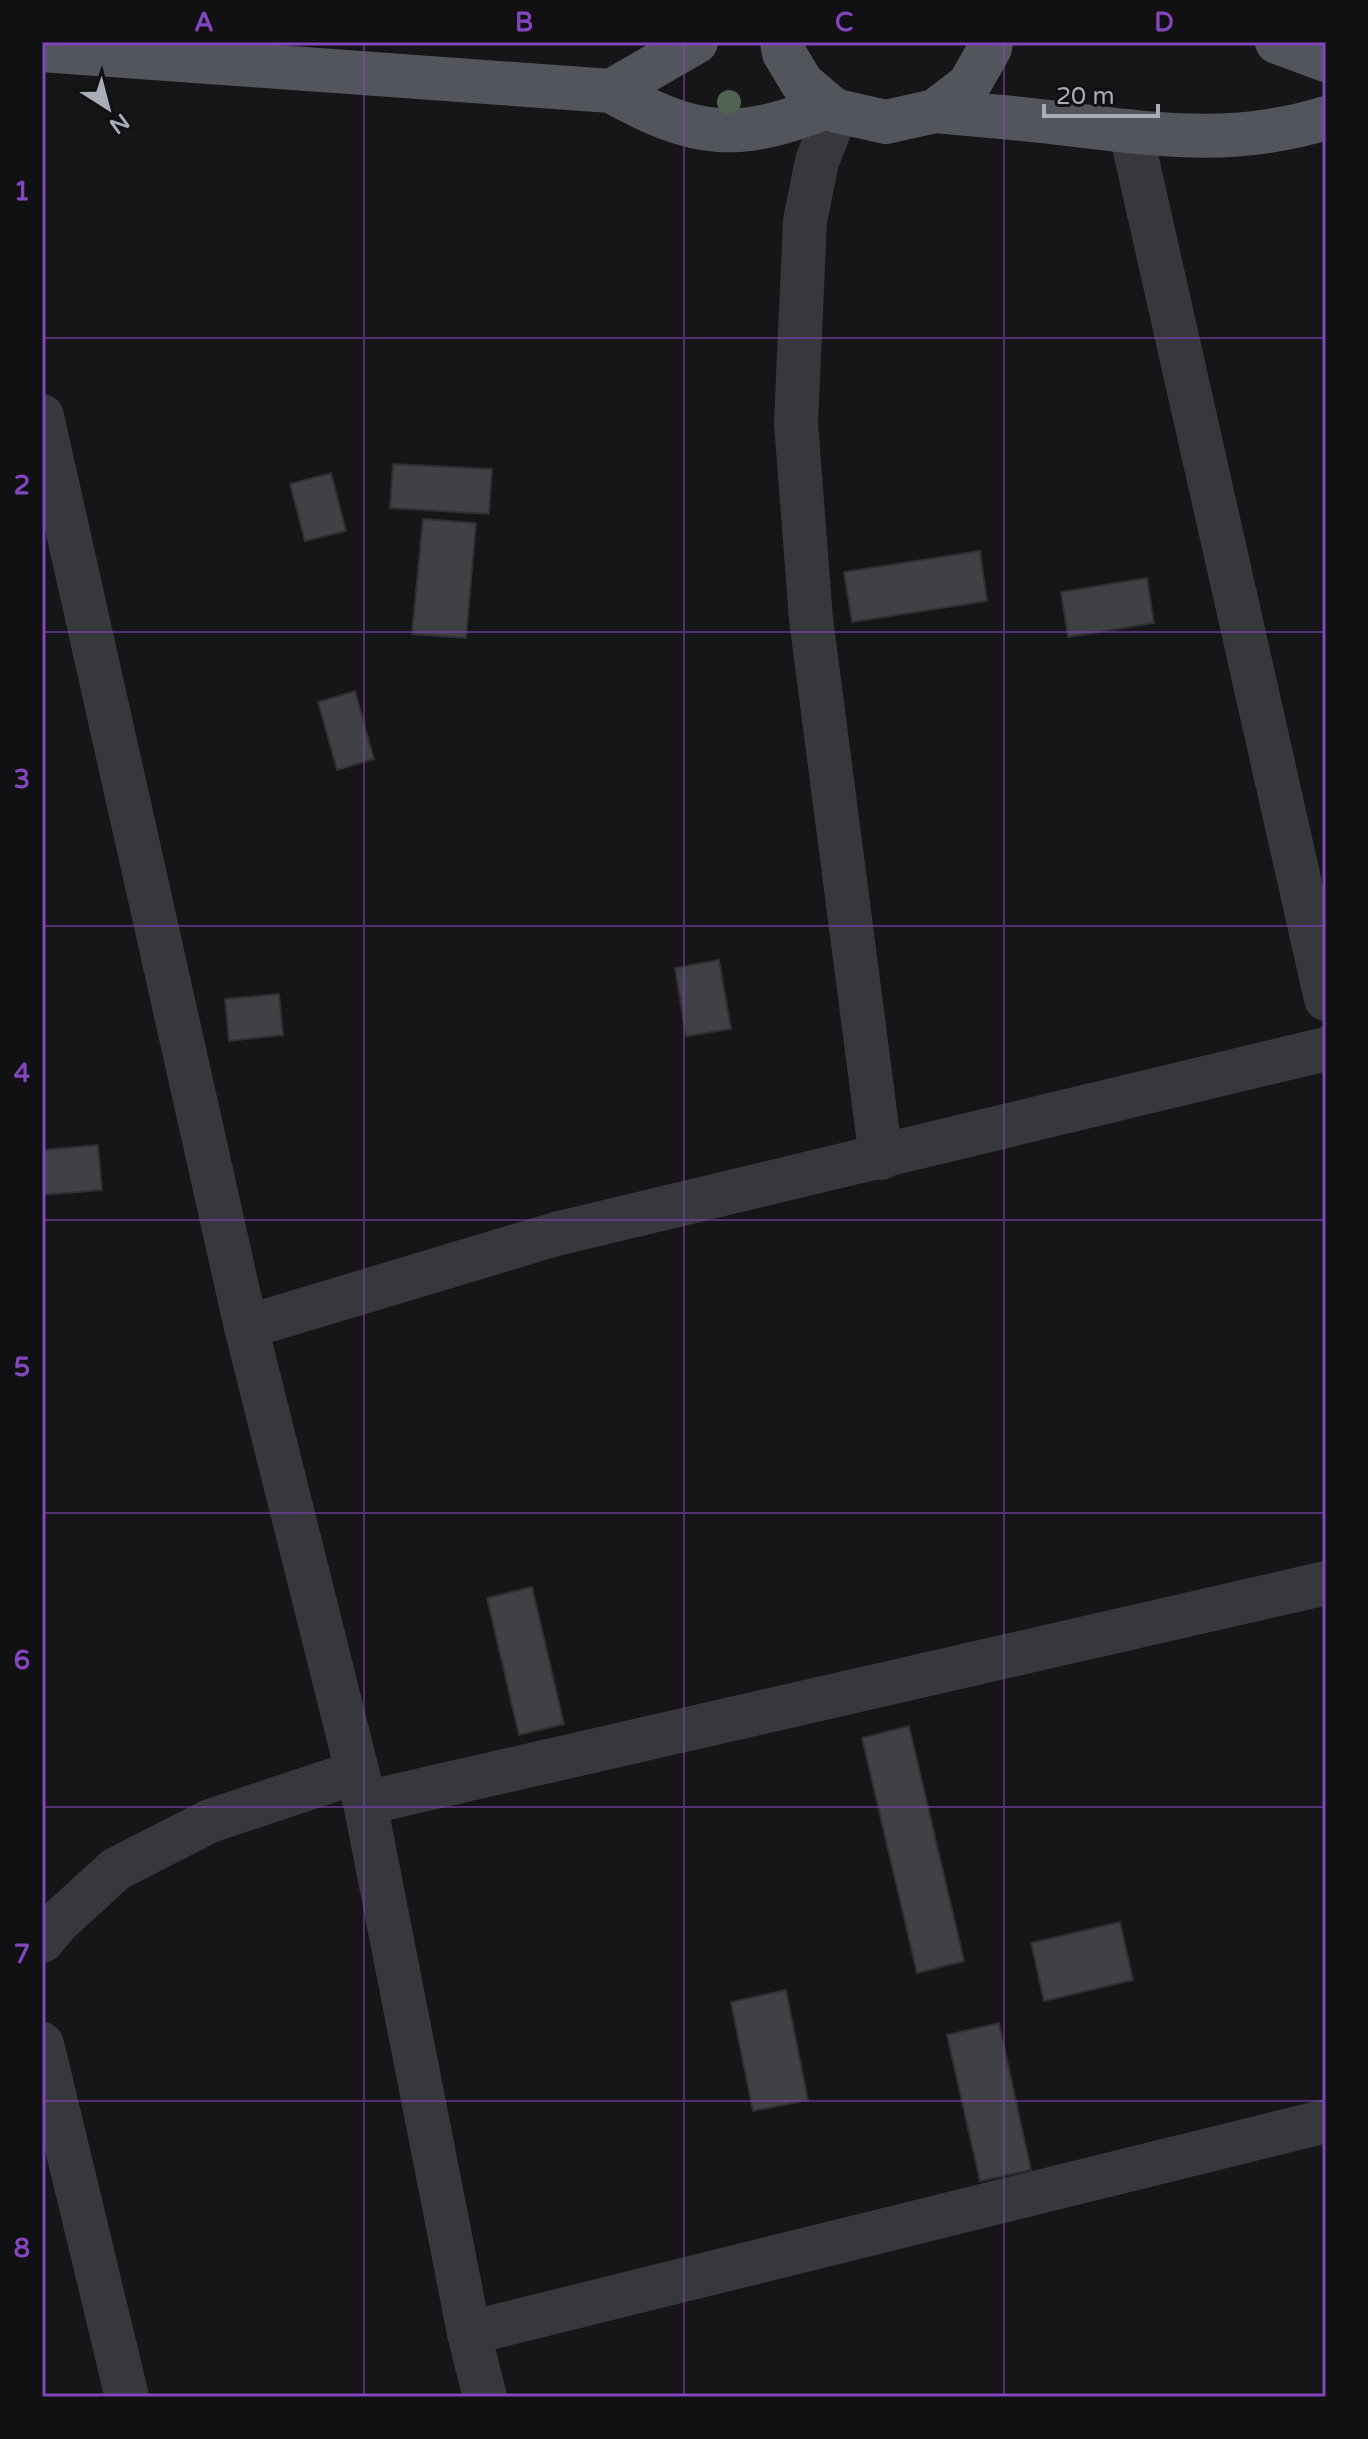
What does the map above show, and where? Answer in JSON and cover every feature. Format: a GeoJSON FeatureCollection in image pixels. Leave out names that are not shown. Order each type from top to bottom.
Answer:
{"type":"FeatureCollection","features":[{"type":"Feature","properties":{"kind":"main road"},"geometry":{"type":"LineString","coordinates":[[611,91],[696,42]]}},
{"type":"Feature","properties":{"kind":"main road"},"geometry":{"type":"LineString","coordinates":[[782,42],[784,53],[802,83],[833,109],[886,122],[935,111],[1131,133],[1212,137],[1290,129],[1326,118]]}},
{"type":"Feature","properties":{"kind":"main road"},"geometry":{"type":"LineString","coordinates":[[935,111],[969,85],[991,42]]}},
{"type":"Feature","properties":{"kind":"main road"},"geometry":{"type":"LineString","coordinates":[[1277,42],[1326,60]]}},
{"type":"Feature","properties":{"kind":"main road"},"geometry":{"type":"LineString","coordinates":[[42,50],[611,91],[643,109],[714,132],[751,131],[833,109]]}},
{"type":"Feature","properties":{"kind":"street"},"geometry":{"type":"LineString","coordinates":[[833,109],[817,161],[805,221],[796,423],[811,619],[881,1158]]}},
{"type":"Feature","properties":{"kind":"street"},"geometry":{"type":"LineString","coordinates":[[1131,133],[1326,999]]}},
{"type":"Feature","properties":{"kind":"street"},"geometry":{"type":"LineString","coordinates":[[44,440],[246,1327],[361,1787],[469,2333],[485,2397]]}},
{"type":"Feature","properties":{"kind":"street"},"geometry":{"type":"LineString","coordinates":[[246,1327],[556,1234],[1326,1049]]}},
{"type":"Feature","properties":{"kind":"street"},"geometry":{"type":"LineString","coordinates":[[42,1941],[58,1922],[116,1869],[210,1821],[1326,1583]]}},
{"type":"Feature","properties":{"kind":"street"},"geometry":{"type":"LineString","coordinates":[[42,2044],[127,2397]]}},
{"type":"Feature","properties":{"kind":"street"},"geometry":{"type":"LineString","coordinates":[[469,2333],[1326,2121]]}},
{"type":"Feature","properties":{"kind":"building"},"geometry":{"type":"Polygon","coordinates":[[[393,464],[492,469],[489,514],[390,508],[393,464]]]}},
{"type":"Feature","properties":{"kind":"building"},"geometry":{"type":"Polygon","coordinates":[[[331,473],[346,531],[305,541],[290,484],[331,473]]]}},
{"type":"Feature","properties":{"kind":"building"},"geometry":{"type":"Polygon","coordinates":[[[423,519],[476,523],[466,638],[412,634],[423,519]]]}},
{"type":"Feature","properties":{"kind":"building"},"geometry":{"type":"Polygon","coordinates":[[[980,551],[987,601],[852,622],[844,572],[980,551]]]}},
{"type":"Feature","properties":{"kind":"building"},"geometry":{"type":"Polygon","coordinates":[[[1147,578],[1154,623],[1068,637],[1061,592],[1147,578]]]}},
{"type":"Feature","properties":{"kind":"building"},"geometry":{"type":"Polygon","coordinates":[[[355,691],[374,759],[337,770],[318,702],[355,691]]]}},
{"type":"Feature","properties":{"kind":"building"},"geometry":{"type":"Polygon","coordinates":[[[719,960],[731,1029],[686,1036],[675,968],[719,960]]]}},
{"type":"Feature","properties":{"kind":"building"},"geometry":{"type":"Polygon","coordinates":[[[279,994],[283,1035],[229,1041],[225,999],[279,994]]]}},
{"type":"Feature","properties":{"kind":"building"},"geometry":{"type":"Polygon","coordinates":[[[98,1145],[102,1190],[42,1195],[42,1150],[98,1145]]]}},
{"type":"Feature","properties":{"kind":"building"},"geometry":{"type":"Polygon","coordinates":[[[532,1587],[564,1724],[519,1735],[487,1598],[532,1587]]]}},
{"type":"Feature","properties":{"kind":"building"},"geometry":{"type":"Polygon","coordinates":[[[909,1726],[964,1961],[917,1973],[862,1738],[909,1726]]]}},
{"type":"Feature","properties":{"kind":"building"},"geometry":{"type":"Polygon","coordinates":[[[1120,1922],[1133,1980],[1044,2001],[1031,1943],[1120,1922]]]}},
{"type":"Feature","properties":{"kind":"building"},"geometry":{"type":"Polygon","coordinates":[[[786,1990],[808,2100],[753,2111],[731,2002],[786,1990]]]}},
{"type":"Feature","properties":{"kind":"building"},"geometry":{"type":"Polygon","coordinates":[[[999,2023],[1031,2170],[980,2181],[947,2035],[999,2023]]]}}]}
